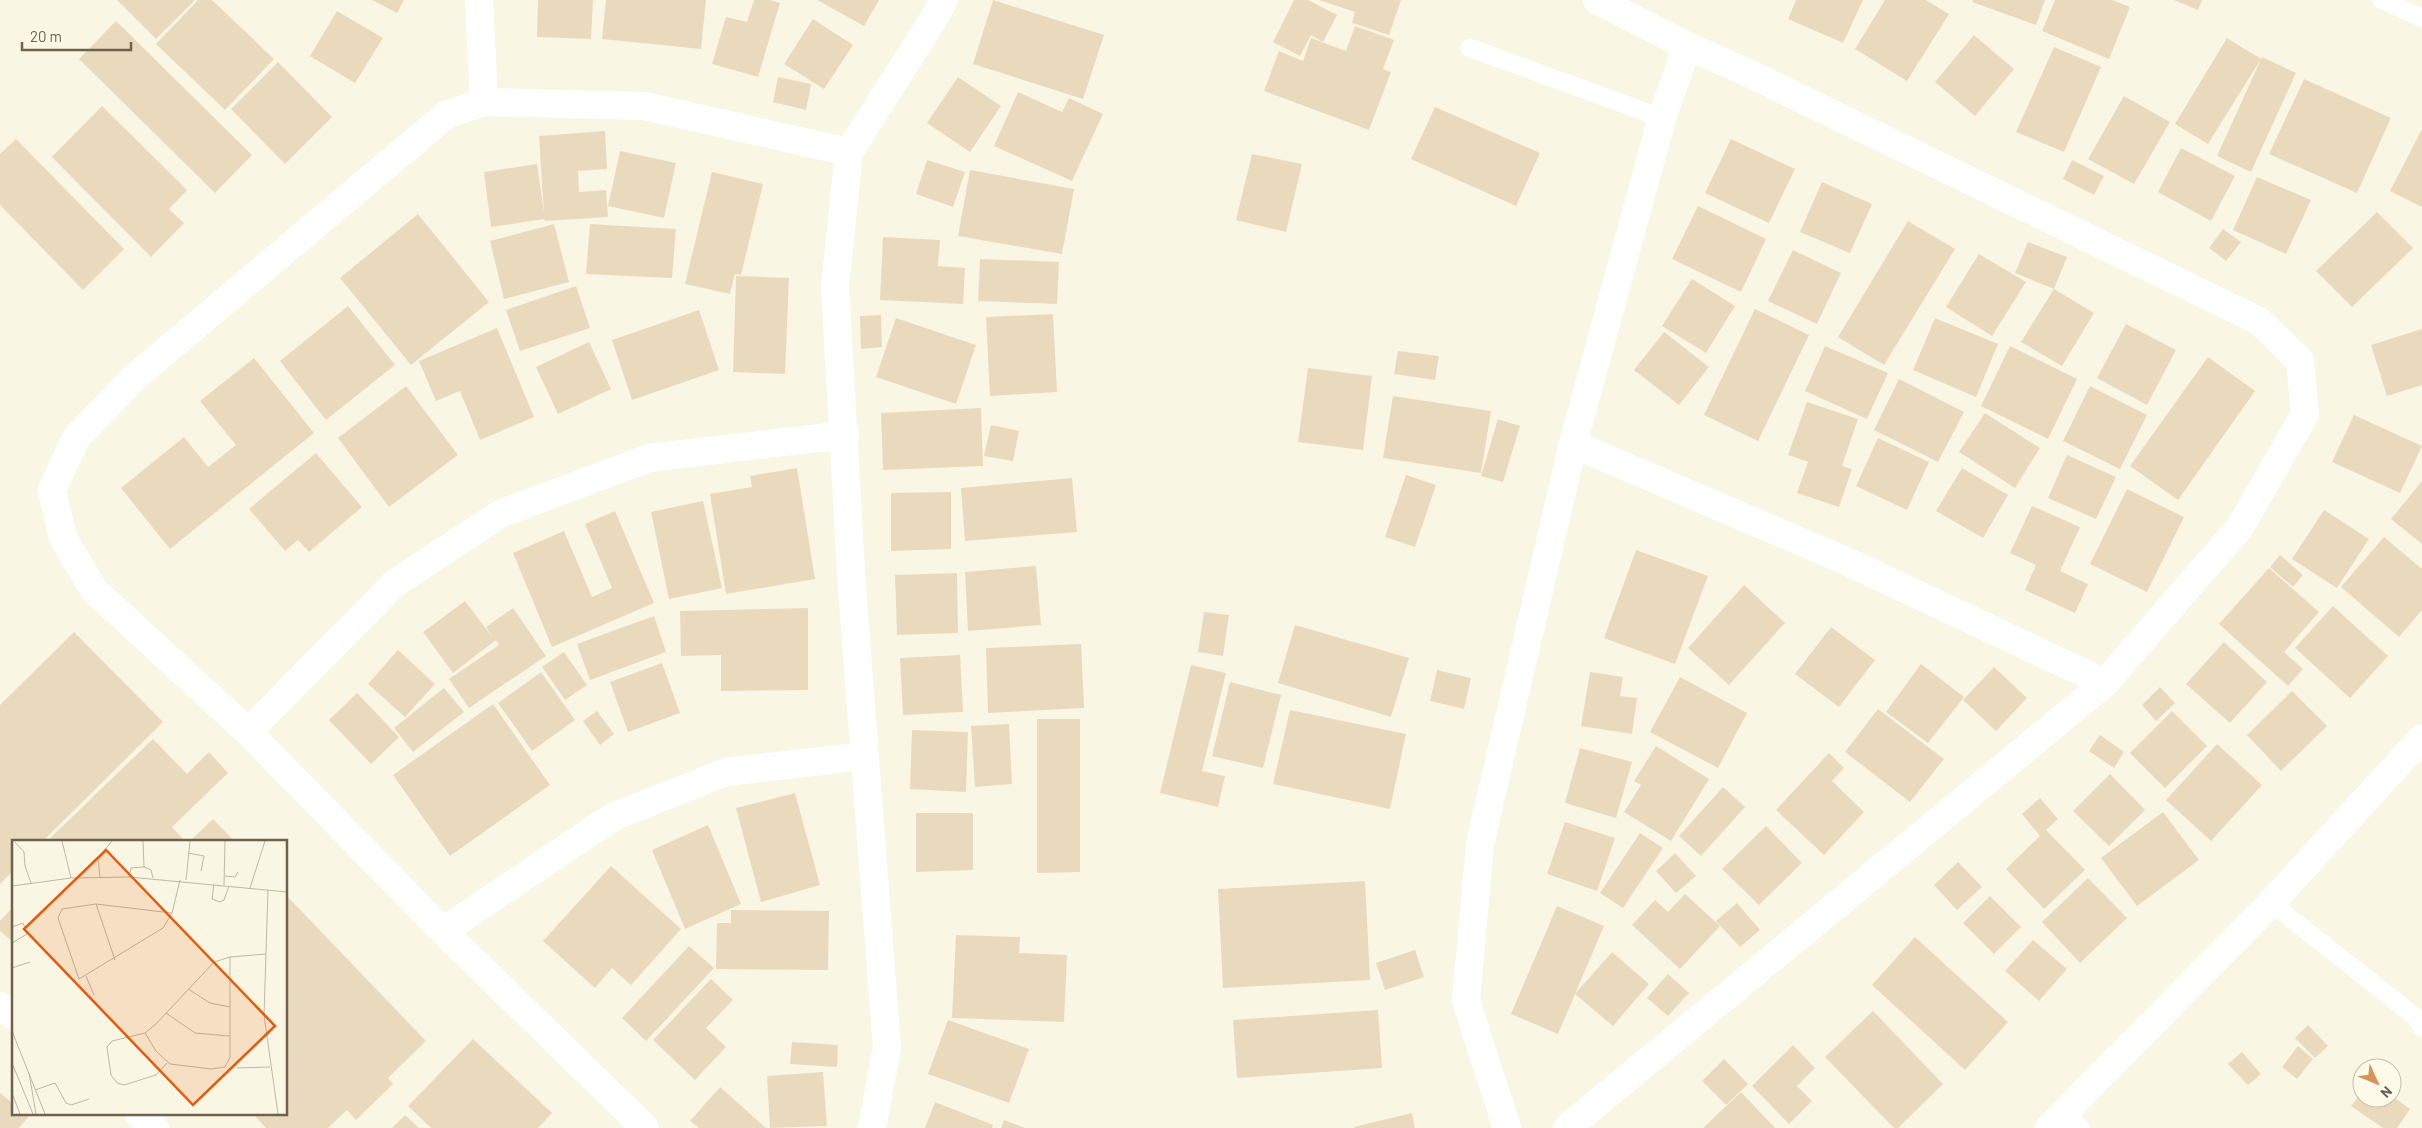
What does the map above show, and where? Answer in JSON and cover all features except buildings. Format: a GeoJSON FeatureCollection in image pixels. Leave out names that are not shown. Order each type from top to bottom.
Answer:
{"type":"FeatureCollection","features":[{"type":"Feature","properties":{"kind":"street"},"geometry":{"type":"LineString","coordinates":[[479,0],[484,102]]}},
{"type":"Feature","properties":{"kind":"street"},"geometry":{"type":"LineString","coordinates":[[872,1128],[887,1048],[852,588],[845,435],[835,286],[849,152],[944,0]]}},
{"type":"Feature","properties":{"kind":"street"},"geometry":{"type":"LineString","coordinates":[[1567,1128],[2105,683],[2240,527],[2305,414],[2300,361],[2259,321],[1742,70],[1687,46],[1597,0]]}},
{"type":"Feature","properties":{"kind":"street"},"geometry":{"type":"LineString","coordinates":[[1506,1128],[1466,1001],[1480,844],[1573,444],[1662,118],[1687,46]]}},
{"type":"Feature","properties":{"kind":"street"},"geometry":{"type":"LineString","coordinates":[[645,1128],[443,931],[248,732],[94,590],[63,538],[52,490],[76,438],[135,377],[446,115],[484,102],[644,106],[849,152]]}},
{"type":"Feature","properties":{"kind":"street"},"geometry":{"type":"LineString","coordinates":[[248,732],[395,583],[502,512],[649,458],[845,435]]}},
{"type":"Feature","properties":{"kind":"street"},"geometry":{"type":"LineString","coordinates":[[1573,444],[1846,561],[2105,683]]}},
{"type":"Feature","properties":{"kind":"street"},"geometry":{"type":"LineString","coordinates":[[2065,1123],[2272,903],[2422,738]]}},
{"type":"Feature","properties":{"kind":"street"},"geometry":{"type":"LineString","coordinates":[[443,931],[613,817],[726,772],[866,756]]}},
{"type":"Feature","properties":{"kind":"street"},"geometry":{"type":"LineString","coordinates":[[0,1006],[12,1015]]}},
{"type":"Feature","properties":{"kind":"street"},"geometry":{"type":"LineString","coordinates":[[141,1116],[155,1128]]}},
{"type":"Feature","properties":{"kind":"lane"},"geometry":{"type":"LineString","coordinates":[[2382,0],[2422,18]]}},
{"type":"Feature","properties":{"kind":"lane"},"geometry":{"type":"LineString","coordinates":[[1470,48],[1662,118]]}},
{"type":"Feature","properties":{"kind":"lane"},"geometry":{"type":"LineString","coordinates":[[2272,903],[2417,1018],[2422,1028]]}}]}
